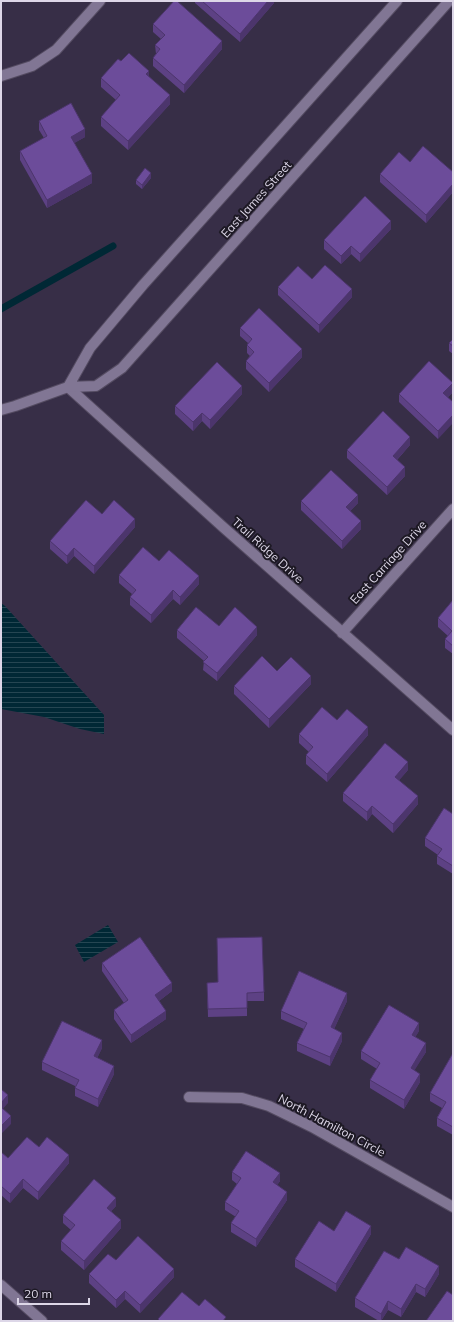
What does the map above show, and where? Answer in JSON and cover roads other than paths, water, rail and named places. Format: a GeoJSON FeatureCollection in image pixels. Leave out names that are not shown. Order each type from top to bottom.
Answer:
{"type":"FeatureCollection","features":[{"type":"Feature","properties":{"kind":"street"},"geometry":{"type":"LineString","coordinates":[[1,76],[32,66],[56,50],[100,1]]}},
{"type":"Feature","properties":{"kind":"street"},"geometry":{"type":"LineString","coordinates":[[68,387],[90,348],[143,285],[397,1]]}},
{"type":"Feature","properties":{"kind":"street","name":"East James Street"},"geometry":{"type":"LineString","coordinates":[[1,410],[68,387],[96,386],[122,368],[449,1]]}},
{"type":"Feature","properties":{"kind":"street","name":"Trail Ridge Drive"},"geometry":{"type":"LineString","coordinates":[[68,387],[114,430],[453,730]]}},
{"type":"Feature","properties":{"kind":"street","name":"East Carriage Drive"},"geometry":{"type":"LineString","coordinates":[[342,633],[453,509]]}},
{"type":"Feature","properties":{"kind":"street","name":"North Hamilton Circle"},"geometry":{"type":"LineString","coordinates":[[188,1097],[242,1098],[269,1106],[312,1127],[453,1207]]}},
{"type":"Feature","properties":{"kind":"street"},"geometry":{"type":"LineString","coordinates":[[1,1285],[42,1321]]}},
{"type":"Feature","properties":{"kind":"water"},"geometry":{"type":"Polygon","coordinates":[[[1,603],[104,715],[104,734],[80,729],[44,717],[1,709],[1,603]]]}},
{"type":"Feature","properties":{"kind":"water"},"geometry":{"type":"Polygon","coordinates":[[[108,925],[118,942],[84,962],[75,945],[108,925]]]}},
{"type":"Feature","properties":{"kind":"waterway"},"geometry":{"type":"LineString","coordinates":[[1,309],[113,246]]}}]}
